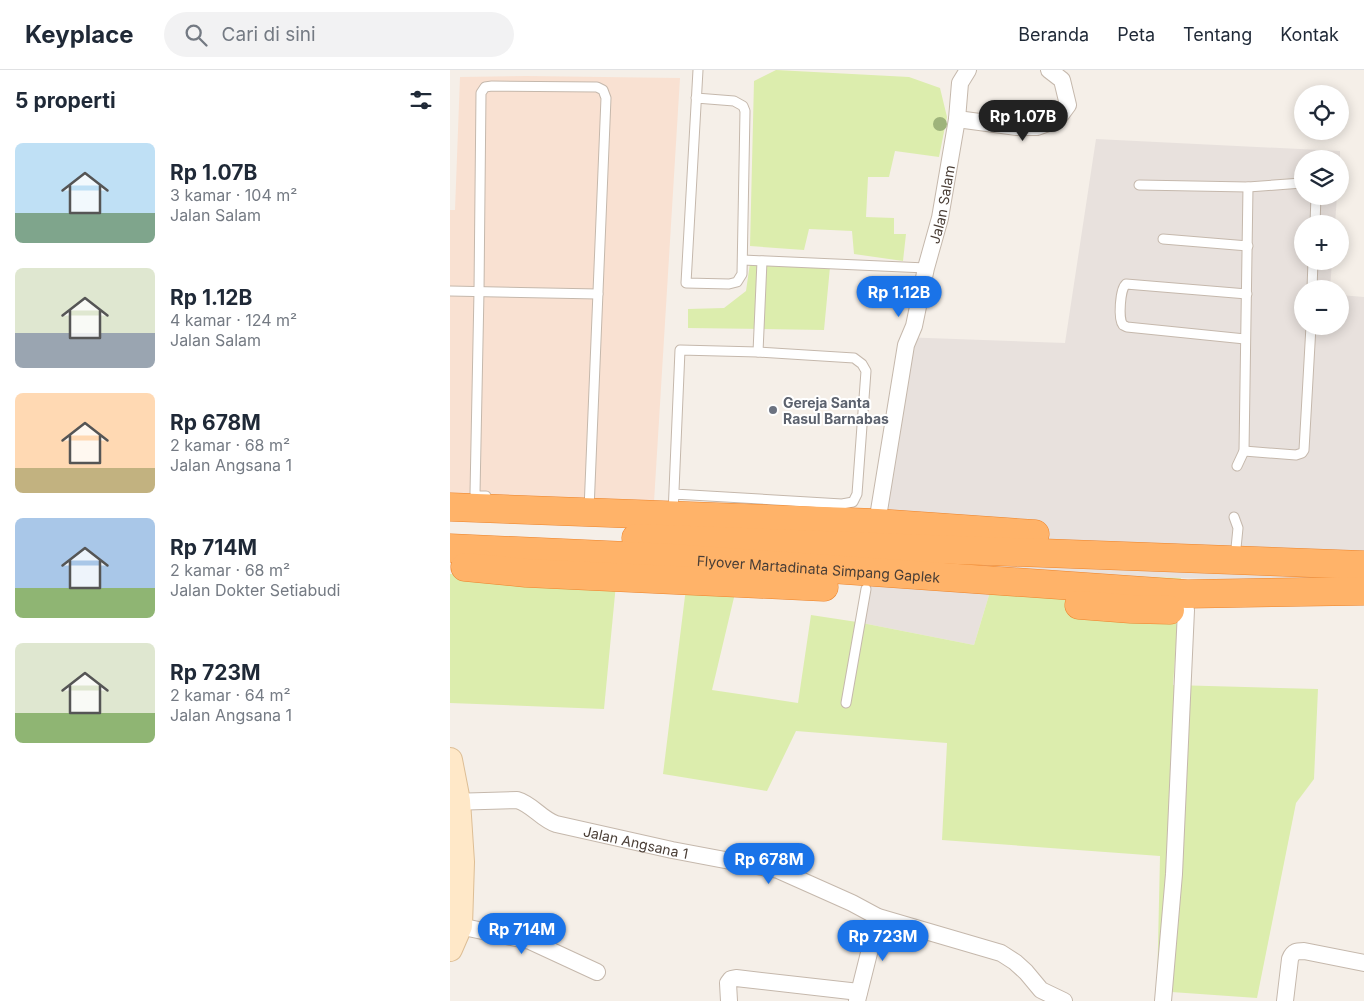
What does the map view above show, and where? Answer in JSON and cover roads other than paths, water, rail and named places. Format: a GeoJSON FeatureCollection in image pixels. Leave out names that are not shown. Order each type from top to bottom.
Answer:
{"type":"FeatureCollection","features":[{"type":"Feature","properties":{"kind":"highway"},"geometry":{"type":"LineString","coordinates":[[450,507],[586,504],[673,506],[877,524],[1146,541],[1223,560],[1364,565]]}},
{"type":"Feature","properties":{"kind":"highway","name":"Flyover Martadinata Simpang Gaplek"},"geometry":{"type":"LineString","coordinates":[[450,530],[1223,560]]}},
{"type":"Feature","properties":{"kind":"highway","name":"Flyover Martadinata Simpang Gaplek"},"geometry":{"type":"LineString","coordinates":[[450,548],[672,558],[1195,600]]}},
{"type":"Feature","properties":{"kind":"highway"},"geometry":{"type":"LineString","coordinates":[[450,566],[526,573],[866,589],[1131,609],[1195,600],[1364,591]]}},
{"type":"Feature","properties":{"kind":"main road"},"geometry":{"type":"LineString","coordinates":[[450,760],[462,862],[455,925],[450,949]]}},
{"type":"Feature","properties":{"kind":"street","name":"Jalan Salam"},"geometry":{"type":"LineString","coordinates":[[877,524],[906,345],[914,326],[926,268],[940,218],[957,119],[960,83],[968,70]]}},
{"type":"Feature","properties":{"kind":"street"},"geometry":{"type":"LineString","coordinates":[[957,119],[1017,127],[1038,127],[1057,120],[1068,105],[1062,80],[1049,70]]}},
{"type":"Feature","properties":{"kind":"street"},"geometry":{"type":"LineString","coordinates":[[1163,1001],[1195,600]]}},
{"type":"Feature","properties":{"kind":"street","name":"Jalan Angsana 1"},"geometry":{"type":"LineString","coordinates":[[454,801],[517,800],[524,802],[543,818],[556,824],[690,854],[778,870],[852,903],[878,917],[1002,953],[1026,972],[1041,990],[1064,1001]]}},
{"type":"Feature","properties":{"kind":"street"},"geometry":{"type":"LineString","coordinates":[[729,1001],[728,983],[736,978],[858,997],[878,917]]}},
{"type":"Feature","properties":{"kind":"street"},"geometry":{"type":"LineString","coordinates":[[455,925],[530,941],[598,972]]}},
{"type":"Feature","properties":{"kind":"street"},"geometry":{"type":"LineString","coordinates":[[1285,1001],[1290,959],[1296,951],[1364,963]]}},
{"type":"Feature","properties":{"kind":"lane"},"geometry":{"type":"LineString","coordinates":[[696,98],[734,101],[743,106],[744,111],[742,274],[740,280],[729,284],[686,283],[696,98],[698,70]]}},
{"type":"Feature","properties":{"kind":"lane"},"geometry":{"type":"LineString","coordinates":[[497,497],[478,496],[475,493],[481,93],[485,87],[492,86],[597,87],[603,90],[606,98],[598,294],[586,504]]}},
{"type":"Feature","properties":{"kind":"lane"},"geometry":{"type":"LineString","coordinates":[[1139,185],[1248,187],[1294,184]]}},
{"type":"Feature","properties":{"kind":"lane"},"geometry":{"type":"LineString","coordinates":[[1237,466],[1244,451],[1248,187]]}},
{"type":"Feature","properties":{"kind":"lane"},"geometry":{"type":"LineString","coordinates":[[1163,239],[1248,246]]}},
{"type":"Feature","properties":{"kind":"lane"},"geometry":{"type":"LineString","coordinates":[[742,260],[926,268]]}},
{"type":"Feature","properties":{"kind":"lane"},"geometry":{"type":"LineString","coordinates":[[758,352],[762,261]]}},
{"type":"Feature","properties":{"kind":"lane"},"geometry":{"type":"LineString","coordinates":[[1245,339],[1127,327],[1120,320],[1122,288],[1126,284],[1247,294]]}},
{"type":"Feature","properties":{"kind":"lane"},"geometry":{"type":"LineString","coordinates":[[450,291],[598,294]]}},
{"type":"Feature","properties":{"kind":"lane"},"geometry":{"type":"LineString","coordinates":[[1244,451],[1296,455],[1304,450],[1310,335]]}},
{"type":"Feature","properties":{"kind":"lane"},"geometry":{"type":"LineString","coordinates":[[680,350],[758,352],[854,358],[862,364],[866,370],[857,494],[853,502],[842,504],[673,506],[680,350]]}},
{"type":"Feature","properties":{"kind":"lane"},"geometry":{"type":"LineString","coordinates":[[1223,560],[1238,528],[1234,517]]}},
{"type":"Feature","properties":{"kind":"lane"},"geometry":{"type":"LineString","coordinates":[[846,703],[866,589]]}},
{"type":"Feature","properties":{"kind":"place","name":"Gereja Santa Rasul Barnabas"},"geometry":{"type":"Point","coordinates":[773,410]}}]}
